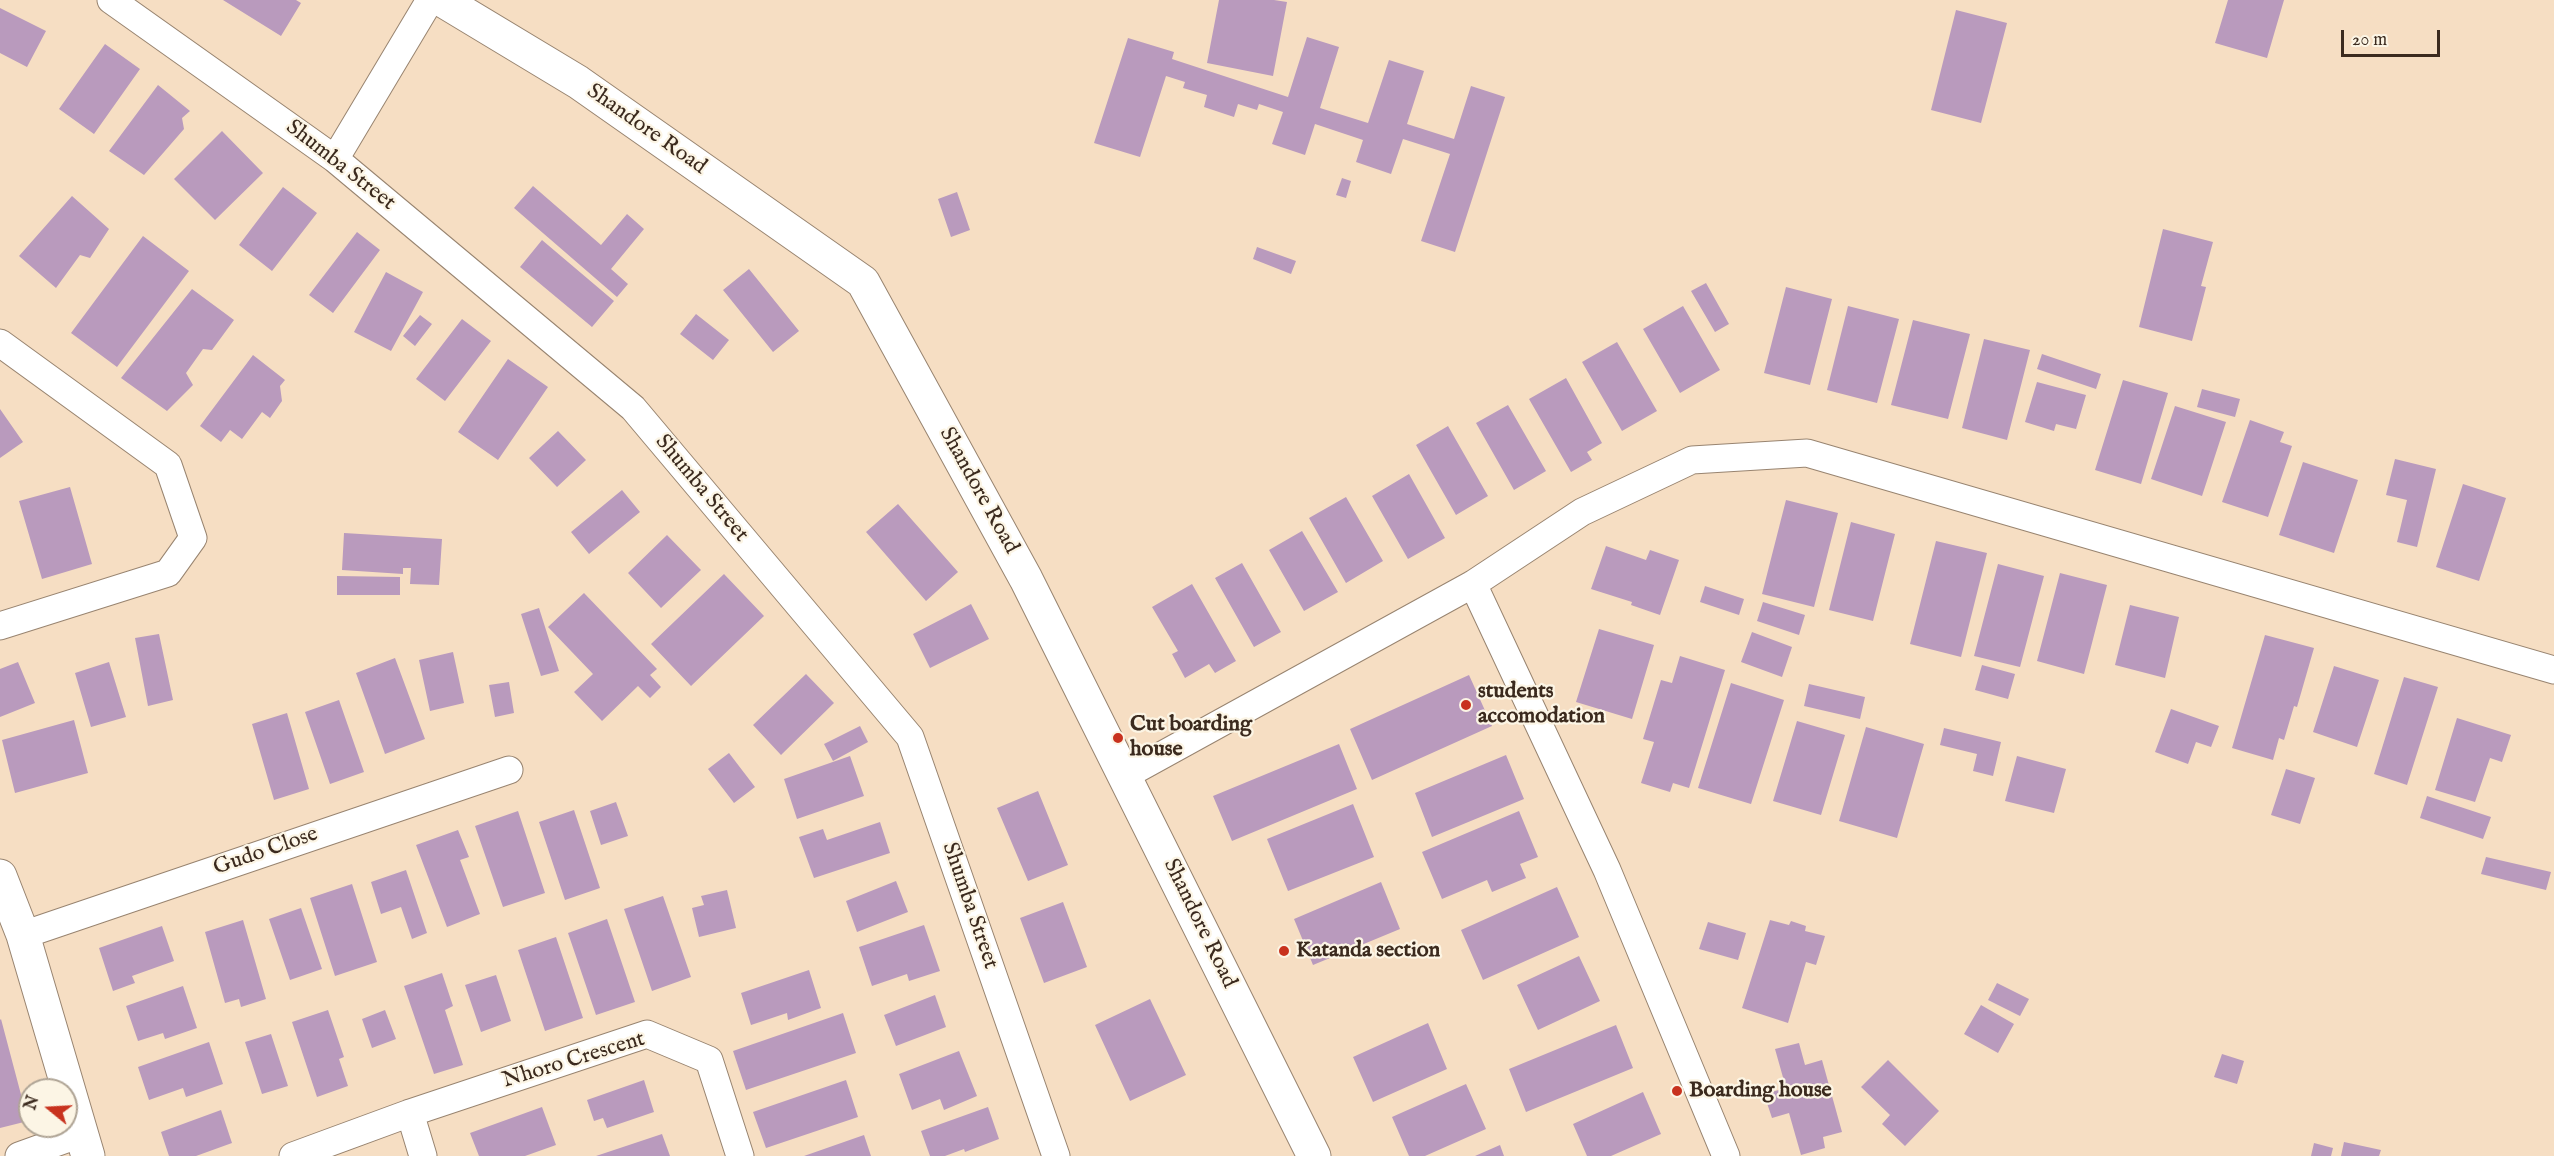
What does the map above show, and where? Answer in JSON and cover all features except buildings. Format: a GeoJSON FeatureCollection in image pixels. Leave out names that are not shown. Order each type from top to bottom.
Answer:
{"type":"FeatureCollection","features":[{"type":"Feature","properties":{"kind":"street","name":"Shumba Street"},"geometry":{"type":"LineString","coordinates":[[111,0],[335,159],[633,408],[910,737],[1056,1156]]}},
{"type":"Feature","properties":{"kind":"street"},"geometry":{"type":"LineString","coordinates":[[335,159],[430,0]]}},
{"type":"Feature","properties":{"kind":"street","name":"Shandore Road"},"geometry":{"type":"LineString","coordinates":[[442,0],[578,82],[863,282],[1026,579],[1126,775],[1314,1156]]}},
{"type":"Feature","properties":{"kind":"street"},"geometry":{"type":"LineString","coordinates":[[0,343],[168,465],[193,538],[168,573],[0,626]]}},
{"type":"Feature","properties":{"kind":"street"},"geometry":{"type":"LineString","coordinates":[[1126,775],[1473,584],[1582,512],[1692,460],[1807,453],[2554,670]]}},
{"type":"Feature","properties":{"kind":"street"},"geometry":{"type":"LineString","coordinates":[[1473,584],[1607,870],[1726,1156]]}},
{"type":"Feature","properties":{"kind":"street","name":"Gudo Close"},"geometry":{"type":"LineString","coordinates":[[23,935],[509,770]]}},
{"type":"Feature","properties":{"kind":"street"},"geometry":{"type":"LineString","coordinates":[[0,876],[23,935],[84,1145],[19,1156]]}},
{"type":"Feature","properties":{"kind":"street","name":"Nhoro Crescent"},"geometry":{"type":"LineString","coordinates":[[293,1156],[410,1113],[647,1034],[709,1060],[740,1156]]}},
{"type":"Feature","properties":{"kind":"street"},"geometry":{"type":"LineString","coordinates":[[410,1113],[423,1156]]}},
{"type":"Feature","properties":{"kind":"place","name":"students accomodation"},"geometry":{"type":"Point","coordinates":[1466,705]}},
{"type":"Feature","properties":{"kind":"place","name":"Cut boarding house"},"geometry":{"type":"Point","coordinates":[1118,738]}},
{"type":"Feature","properties":{"kind":"place","name":"Katanda section"},"geometry":{"type":"Point","coordinates":[1284,951]}},
{"type":"Feature","properties":{"kind":"place","name":"Boarding house"},"geometry":{"type":"Point","coordinates":[1677,1091]}}]}
